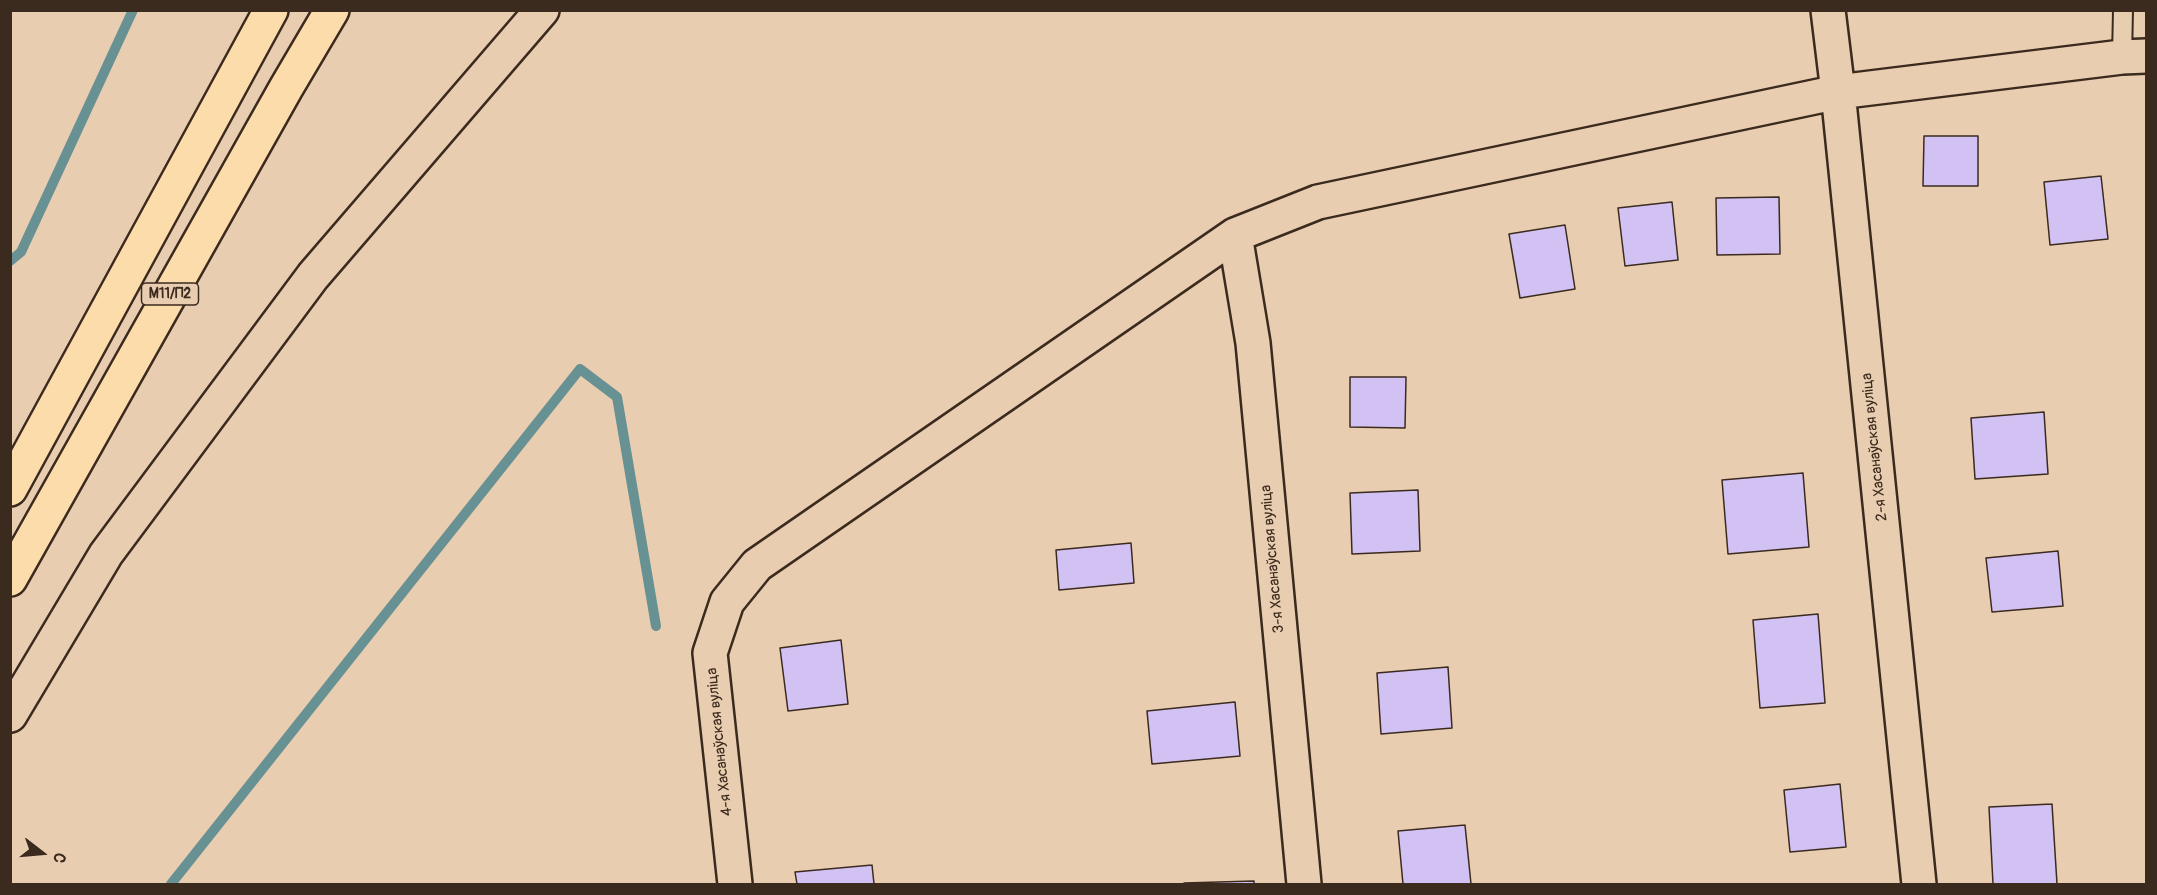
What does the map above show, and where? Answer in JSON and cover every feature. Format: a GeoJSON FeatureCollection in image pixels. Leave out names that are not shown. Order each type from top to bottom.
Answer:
{"type":"FeatureCollection","features":[{"type":"Feature","properties":{"kind":"highway","name":"М11/П2"},"geometry":{"type":"LineString","coordinates":[[10,489],[271,10]]}},
{"type":"Feature","properties":{"kind":"highway","name":"М11/П2"},"geometry":{"type":"LineString","coordinates":[[10,579],[332,10]]}},
{"type":"Feature","properties":{"kind":"street"},"geometry":{"type":"LineString","coordinates":[[10,715],[106,554],[313,276],[542,10]]}},
{"type":"Feature","properties":{"kind":"street","name":"2-я Хасанаўская вуліца"},"geometry":{"type":"LineString","coordinates":[[1827,10],[1838,92],[1919,885]]}},
{"type":"Feature","properties":{"kind":"street"},"geometry":{"type":"LineString","coordinates":[[1235,235],[1318,202],[1838,92],[2134,57]]}},
{"type":"Feature","properties":{"kind":"street","name":"4-я Хасанаўская вуліца"},"geometry":{"type":"LineString","coordinates":[[735,885],[710,653],[727,602],[757,566],[1235,235]]}},
{"type":"Feature","properties":{"kind":"street","name":"3-я Хасанаўская вуліца"},"geometry":{"type":"LineString","coordinates":[[1235,235],[1253,343],[1304,885]]}},
{"type":"Feature","properties":{"kind":"lane"},"geometry":{"type":"LineString","coordinates":[[2123,10],[2134,57]]}},
{"type":"Feature","properties":{"kind":"building"},"geometry":{"type":"Polygon","coordinates":[[[1924,136],[1978,136],[1978,186],[1923,186],[1924,136]]]}},
{"type":"Feature","properties":{"kind":"building"},"geometry":{"type":"Polygon","coordinates":[[[2101,176],[2108,239],[2050,245],[2044,182],[2101,176]]]}},
{"type":"Feature","properties":{"kind":"building"},"geometry":{"type":"Polygon","coordinates":[[[1779,197],[1780,254],[1717,255],[1716,198],[1779,197]]]}},
{"type":"Feature","properties":{"kind":"building"},"geometry":{"type":"Polygon","coordinates":[[[1672,202],[1678,260],[1625,266],[1618,208],[1672,202]]]}},
{"type":"Feature","properties":{"kind":"building"},"geometry":{"type":"Polygon","coordinates":[[[1565,225],[1575,289],[1520,298],[1509,234],[1565,225]]]}},
{"type":"Feature","properties":{"kind":"building"},"geometry":{"type":"Polygon","coordinates":[[[1350,377],[1406,377],[1405,428],[1350,427],[1350,377]]]}},
{"type":"Feature","properties":{"kind":"building"},"geometry":{"type":"Polygon","coordinates":[[[2044,412],[2048,474],[1975,479],[1971,418],[2044,412]]]}},
{"type":"Feature","properties":{"kind":"building"},"geometry":{"type":"Polygon","coordinates":[[[1803,473],[1809,547],[1728,554],[1722,480],[1803,473]]]}},
{"type":"Feature","properties":{"kind":"building"},"geometry":{"type":"Polygon","coordinates":[[[1418,490],[1420,551],[1352,554],[1350,493],[1418,490]]]}},
{"type":"Feature","properties":{"kind":"building"},"geometry":{"type":"Polygon","coordinates":[[[1131,543],[1134,583],[1059,590],[1056,550],[1131,543]]]}},
{"type":"Feature","properties":{"kind":"building"},"geometry":{"type":"Polygon","coordinates":[[[2058,551],[2063,606],[1992,612],[1986,558],[2058,551]]]}},
{"type":"Feature","properties":{"kind":"building"},"geometry":{"type":"Polygon","coordinates":[[[1818,614],[1825,703],[1760,708],[1753,620],[1818,614]]]}},
{"type":"Feature","properties":{"kind":"building"},"geometry":{"type":"Polygon","coordinates":[[[841,640],[848,704],[788,711],[780,648],[841,640]]]}},
{"type":"Feature","properties":{"kind":"building"},"geometry":{"type":"Polygon","coordinates":[[[1448,667],[1452,728],[1381,734],[1377,673],[1448,667]]]}},
{"type":"Feature","properties":{"kind":"building"},"geometry":{"type":"Polygon","coordinates":[[[1235,702],[1240,756],[1152,764],[1147,711],[1235,702]]]}},
{"type":"Feature","properties":{"kind":"building"},"geometry":{"type":"Polygon","coordinates":[[[1840,784],[1846,847],[1790,852],[1784,790],[1840,784]]]}},
{"type":"Feature","properties":{"kind":"building"},"geometry":{"type":"Polygon","coordinates":[[[2052,804],[2057,884],[1993,884],[1989,807],[2052,804]]]}},
{"type":"Feature","properties":{"kind":"building"},"geometry":{"type":"Polygon","coordinates":[[[1465,825],[1471,884],[1403,884],[1398,831],[1465,825]]]}},
{"type":"Feature","properties":{"kind":"building"},"geometry":{"type":"Polygon","coordinates":[[[872,865],[874,884],[797,884],[795,872],[872,865]]]}},
{"type":"Feature","properties":{"kind":"building"},"geometry":{"type":"Polygon","coordinates":[[[1254,881],[1254,884],[1184,884],[1184,883],[1254,881]]]}},
{"type":"Feature","properties":{"kind":"waterway"},"geometry":{"type":"LineString","coordinates":[[10,261],[21,252],[133,10]]}},
{"type":"Feature","properties":{"kind":"waterway"},"geometry":{"type":"LineString","coordinates":[[171,884],[580,369],[617,397],[656,626]]}}]}
